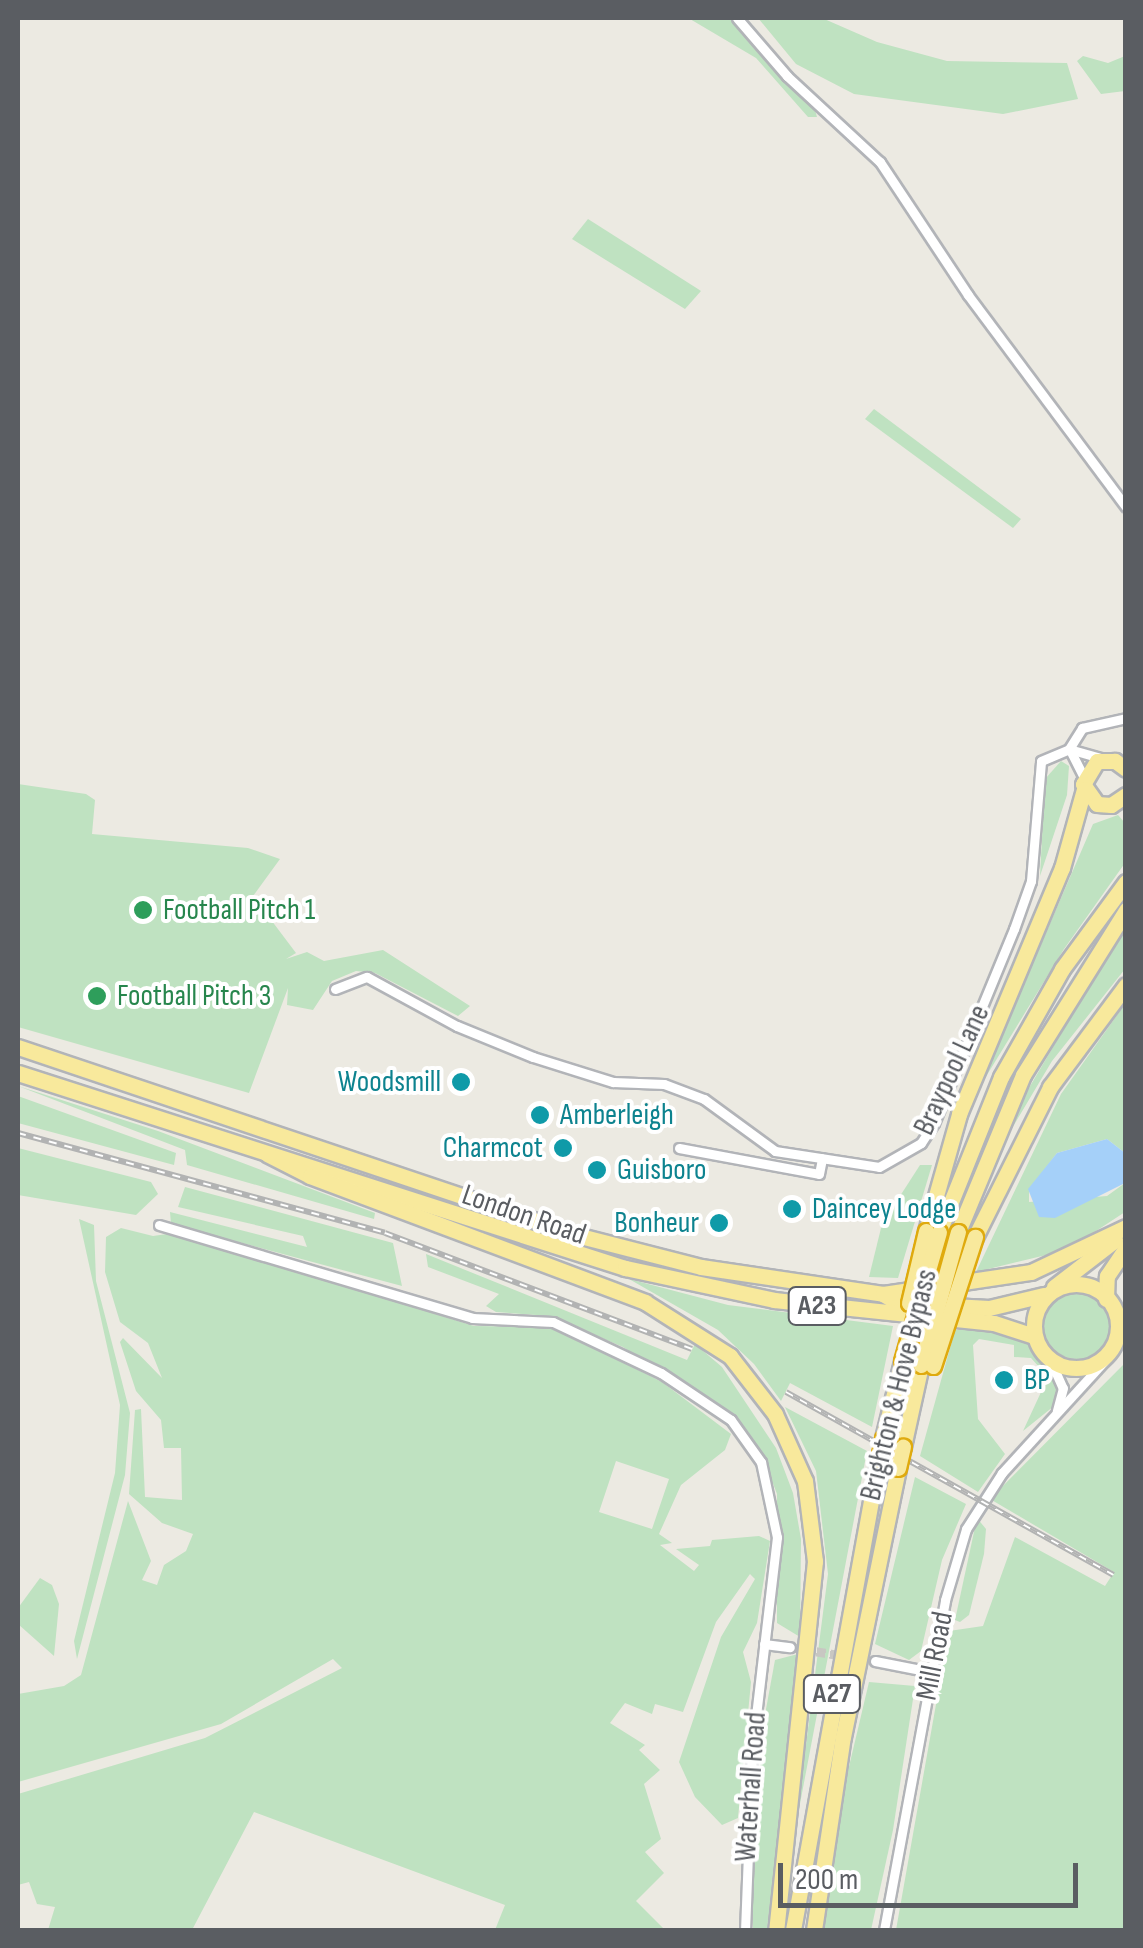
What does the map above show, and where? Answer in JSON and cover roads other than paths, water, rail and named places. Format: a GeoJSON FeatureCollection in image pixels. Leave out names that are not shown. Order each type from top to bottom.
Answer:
{"type":"FeatureCollection","features":[{"type":"Feature","properties":{"kind":"highway"},"geometry":{"type":"LineString","coordinates":[[1118,762],[1084,784],[1097,804],[1123,801]]}},
{"type":"Feature","properties":{"kind":"highway","name":"A27"},"geometry":{"type":"LineString","coordinates":[[932,1231],[959,1114],[1062,868],[1084,784]]}},
{"type":"Feature","properties":{"kind":"highway","name":"Brighton & Hove Bypass"},"geometry":{"type":"LineString","coordinates":[[793,1930],[878,1459],[932,1231],[1002,1077],[1062,969],[1126,882]]}},
{"type":"Feature","properties":{"kind":"highway","name":"Brighton & Hove Bypass"},"geometry":{"type":"LineString","coordinates":[[814,1930],[843,1737],[898,1468],[958,1232],[1023,1075],[1126,910]]}},
{"type":"Feature","properties":{"kind":"highway","name":"A27"},"geometry":{"type":"LineString","coordinates":[[927,1366],[975,1237],[1050,1087],[1126,985]]}},
{"type":"Feature","properties":{"kind":"highway","name":"London Road"},"geometry":{"type":"LineString","coordinates":[[18,1047],[584,1236],[795,1286],[883,1294],[898,1303],[990,1308],[1047,1292]]}},
{"type":"Feature","properties":{"kind":"highway","name":"London Road"},"geometry":{"type":"LineString","coordinates":[[18,1073],[679,1281],[774,1300],[1011,1326],[1032,1335]]}},
{"type":"Feature","properties":{"kind":"highway"},"geometry":{"type":"LineString","coordinates":[[268,1154],[310,1176],[645,1302],[730,1356],[776,1414],[805,1482],[816,1561],[776,1930]]}},
{"type":"Feature","properties":{"kind":"highway"},"geometry":{"type":"LineString","coordinates":[[883,1294],[1031,1272],[1126,1227]]}},
{"type":"Feature","properties":{"kind":"highway"},"geometry":{"type":"LineString","coordinates":[[1047,1292],[1075,1287],[1106,1299],[1122,1314],[1122,1341],[1106,1359],[1083,1365],[1048,1355],[1032,1335],[1032,1312],[1047,1292],[1126,1227]]}},
{"type":"Feature","properties":{"kind":"highway"},"geometry":{"type":"LineString","coordinates":[[1106,1299],[1107,1276],[1126,1248]]}},
{"type":"Feature","properties":{"kind":"street"},"geometry":{"type":"LineString","coordinates":[[737,18],[787,76],[880,162],[968,295],[1126,506]]}},
{"type":"Feature","properties":{"kind":"street"},"geometry":{"type":"LineString","coordinates":[[1069,749],[1082,728],[1126,718]]}},
{"type":"Feature","properties":{"kind":"street"},"geometry":{"type":"LineString","coordinates":[[1069,749],[1118,762]]}},
{"type":"Feature","properties":{"kind":"street"},"geometry":{"type":"LineString","coordinates":[[1069,749],[1084,784]]}},
{"type":"Feature","properties":{"kind":"street","name":"Braypool Lane"},"geometry":{"type":"LineString","coordinates":[[336,988],[368,977],[517,1051],[612,1082],[664,1084],[704,1100],[775,1151],[879,1167],[921,1143],[934,1123],[1030,882],[1038,768],[1050,753],[1069,749]]}},
{"type":"Feature","properties":{"kind":"street"},"geometry":{"type":"LineString","coordinates":[[679,1148],[819,1174],[822,1158]]}},
{"type":"Feature","properties":{"kind":"street","name":"Waterhall Road"},"geometry":{"type":"LineString","coordinates":[[159,1225],[472,1318],[553,1322],[660,1373],[730,1420],[762,1462],[774,1502],[777,1537],[743,1858],[745,1930]]}},
{"type":"Feature","properties":{"kind":"street"},"geometry":{"type":"LineString","coordinates":[[1048,1355],[1064,1388],[1056,1414]]}},
{"type":"Feature","properties":{"kind":"street","name":"Mill Road"},"geometry":{"type":"LineString","coordinates":[[884,1930],[953,1566],[972,1514],[1106,1359]]}},
{"type":"Feature","properties":{"kind":"street"},"geometry":{"type":"LineString","coordinates":[[764,1644],[790,1648]]}},
{"type":"Feature","properties":{"kind":"street"},"geometry":{"type":"LineString","coordinates":[[875,1661],[931,1672]]}},
{"type":"Feature","properties":{"kind":"water"},"geometry":{"type":"Polygon","coordinates":[[[1107,1139],[1125,1153],[1125,1183],[1055,1218],[1039,1217],[1028,1189],[1057,1153],[1107,1139]]]}},
{"type":"Feature","properties":{"kind":"tunnel"},"geometry":{"type":"LineString","coordinates":[[790,1647],[875,1661]]}},
{"type":"Feature","properties":{"kind":"railway"},"geometry":{"type":"LineString","coordinates":[[18,1133],[385,1233],[692,1349]]}},
{"type":"Feature","properties":{"kind":"railway"},"geometry":{"type":"LineString","coordinates":[[786,1392],[1113,1575]]}},
{"type":"Feature","properties":{"kind":"place","name":"Football Pitch 1"},"geometry":{"type":"Point","coordinates":[143,910]}},
{"type":"Feature","properties":{"kind":"place","name":"Football Pitch 3"},"geometry":{"type":"Point","coordinates":[97,996]}},
{"type":"Feature","properties":{"kind":"place","name":"Woodsmill"},"geometry":{"type":"Point","coordinates":[461,1082]}},
{"type":"Feature","properties":{"kind":"place","name":"Amberleigh"},"geometry":{"type":"Point","coordinates":[540,1115]}},
{"type":"Feature","properties":{"kind":"place","name":"Charmcot"},"geometry":{"type":"Point","coordinates":[563,1148]}},
{"type":"Feature","properties":{"kind":"place","name":"Guisboro"},"geometry":{"type":"Point","coordinates":[597,1170]}},
{"type":"Feature","properties":{"kind":"place","name":"Daincey Lodge"},"geometry":{"type":"Point","coordinates":[792,1209]}},
{"type":"Feature","properties":{"kind":"place","name":"Bonheur"},"geometry":{"type":"Point","coordinates":[719,1223]}},
{"type":"Feature","properties":{"kind":"place","name":"BP"},"geometry":{"type":"Point","coordinates":[1004,1380]}}]}
